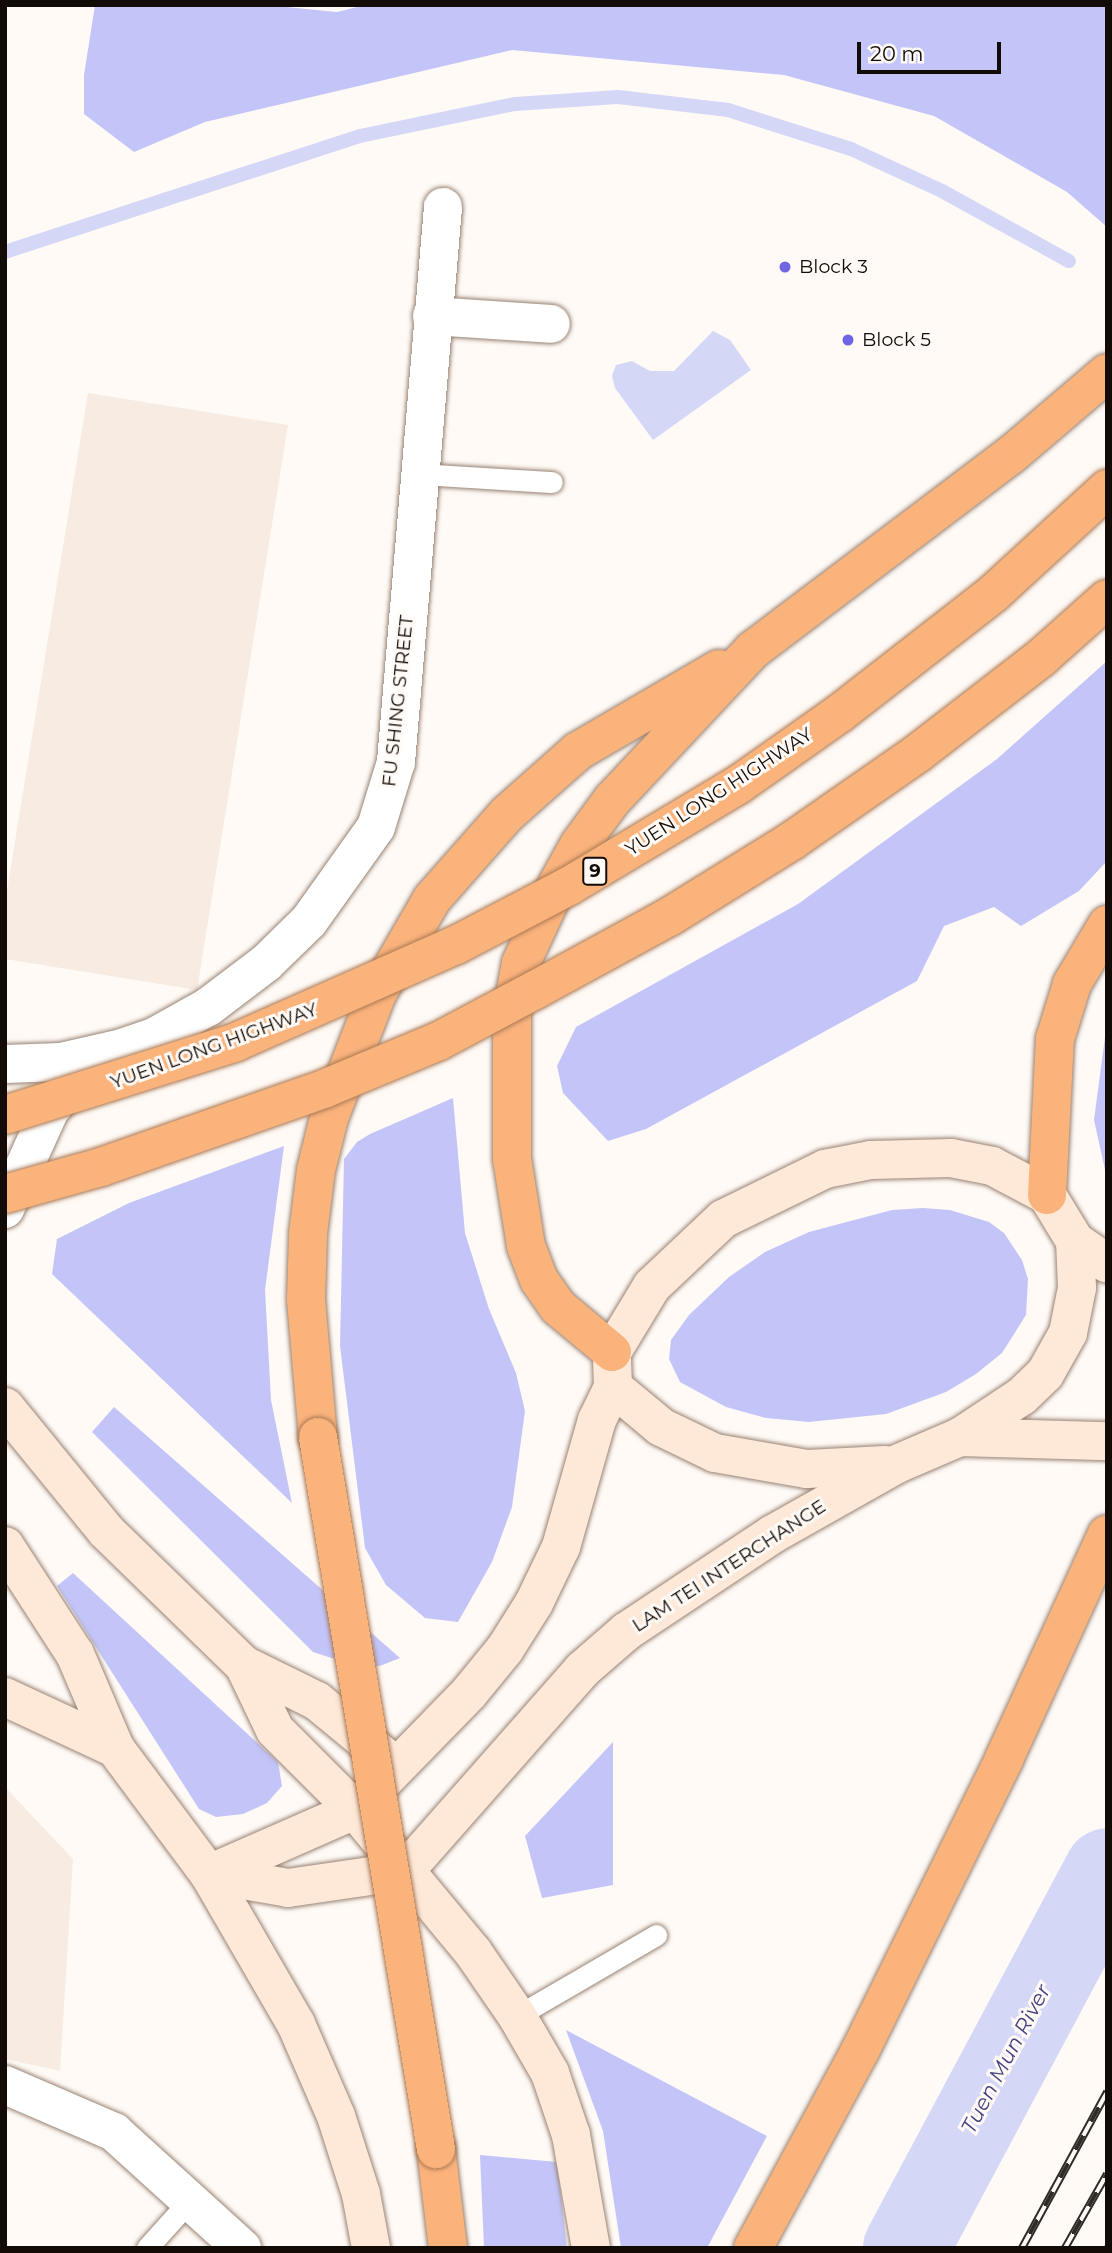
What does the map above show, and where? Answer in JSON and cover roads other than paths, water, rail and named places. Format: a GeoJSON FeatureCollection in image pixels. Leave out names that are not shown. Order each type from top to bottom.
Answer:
{"type":"FeatureCollection","features":[{"type":"Feature","properties":{"kind":"highway"},"geometry":{"type":"LineString","coordinates":[[612,1369],[558,1307],[539,1280],[526,1246],[512,1159],[512,1011],[522,963],[579,845],[648,758],[753,650],[1011,455],[1107,373]]}},
{"type":"Feature","properties":{"kind":"highway","name":"YUEN LONG HIGHWAY"},"geometry":{"type":"LineString","coordinates":[[5,1115],[93,1091],[262,1031],[456,945],[581,879],[738,785],[839,713],[994,593],[1107,489]]}},
{"type":"Feature","properties":{"kind":"highway"},"geometry":{"type":"LineString","coordinates":[[5,1194],[101,1167],[326,1088],[439,1041],[547,983],[668,917],[804,832],[980,705],[1107,598]]}},
{"type":"Feature","properties":{"kind":"highway"},"geometry":{"type":"LineString","coordinates":[[448,2248],[436,2149],[318,1437],[306,1300],[308,1234],[316,1170],[352,1051],[405,942],[432,899],[467,858],[578,751],[625,719],[753,650]]}},
{"type":"Feature","properties":{"kind":"highway"},"geometry":{"type":"LineString","coordinates":[[1047,1195],[1055,1039],[1072,984],[1107,925]]}},
{"type":"Feature","properties":{"kind":"highway"},"geometry":{"type":"LineString","coordinates":[[753,2248],[860,2051],[1004,1759],[1107,1534]]}},
{"type":"Feature","properties":{"kind":"main road"},"geometry":{"type":"LineString","coordinates":[[209,1874],[355,1810],[398,1769],[469,1693],[534,1604],[561,1547],[612,1369],[652,1286],[677,1258],[723,1219],[778,1188],[825,1169],[884,1159],[951,1158],[992,1166],[1047,1195],[1075,1241],[1107,1263]]}},
{"type":"Feature","properties":{"kind":"main road","name":"LAM TEI INTERCHANGE"},"geometry":{"type":"LineString","coordinates":[[405,1871],[582,1670],[628,1631],[773,1534],[897,1464],[960,1437],[1022,1396],[1060,1353],[1076,1288],[1075,1241]]}},
{"type":"Feature","properties":{"kind":"main road","name":"LAM TEI INTERCHANGE"},"geometry":{"type":"LineString","coordinates":[[612,1369],[661,1427],[715,1452],[807,1469],[897,1464]]}},
{"type":"Feature","properties":{"kind":"main road"},"geometry":{"type":"LineString","coordinates":[[5,1407],[113,1539],[244,1665],[317,1701],[398,1769]]}},
{"type":"Feature","properties":{"kind":"main road","name":"LAM TEI INTERCHANGE"},"geometry":{"type":"LineString","coordinates":[[960,1437],[1107,1441]]}},
{"type":"Feature","properties":{"kind":"main road"},"geometry":{"type":"LineString","coordinates":[[5,1546],[75,1654],[115,1748],[209,1874],[307,2050],[357,2181],[371,2248]]}},
{"type":"Feature","properties":{"kind":"main road"},"geometry":{"type":"LineString","coordinates":[[244,1665],[275,1730],[355,1810],[473,1952],[517,2016],[550,2073],[571,2135],[591,2248]]}},
{"type":"Feature","properties":{"kind":"main road"},"geometry":{"type":"LineString","coordinates":[[5,1697],[115,1748]]}},
{"type":"Feature","properties":{"kind":"main road"},"geometry":{"type":"LineString","coordinates":[[209,1874],[288,1888],[405,1871]]}},
{"type":"Feature","properties":{"kind":"street","name":"FU SHING STREET"},"geometry":{"type":"LineString","coordinates":[[5,1064],[61,1062],[154,1037],[236,986],[309,920],[364,848],[394,772],[443,207]]}},
{"type":"Feature","properties":{"kind":"street"},"geometry":{"type":"LineString","coordinates":[[432,316],[551,324]]}},
{"type":"Feature","properties":{"kind":"street"},"geometry":{"type":"LineString","coordinates":[[5,1209],[50,1110],[98,1052]]}},
{"type":"Feature","properties":{"kind":"street"},"geometry":{"type":"LineString","coordinates":[[5,2085],[114,2132],[242,2248]]}},
{"type":"Feature","properties":{"kind":"lane"},"geometry":{"type":"LineString","coordinates":[[419,474],[552,482]]}},
{"type":"Feature","properties":{"kind":"lane"},"geometry":{"type":"LineString","coordinates":[[517,2016],[656,1935]]}},
{"type":"Feature","properties":{"kind":"lane"},"geometry":{"type":"LineString","coordinates":[[148,2248],[190,2200]]}},
{"type":"Feature","properties":{"kind":"waterway"},"geometry":{"type":"LineString","coordinates":[[5,252],[360,136],[515,104],[618,97],[728,110],[851,149],[942,191],[1069,261]]}},
{"type":"Feature","properties":{"kind":"waterway","name":"Tuen Mun River"},"geometry":{"type":"LineString","coordinates":[[906,2248],[1107,1871]]}},
{"type":"Feature","properties":{"kind":"tram line"},"geometry":{"type":"LineString","coordinates":[[1104,2248],[1107,2244]]}},
{"type":"Feature","properties":{"kind":"railway"},"geometry":{"type":"LineString","coordinates":[[1022,2248],[1107,2092]]}},
{"type":"Feature","properties":{"kind":"railway"},"geometry":{"type":"LineString","coordinates":[[1065,2248],[1107,2174]]}},
{"type":"Feature","properties":{"kind":"place","name":"Block 3"},"geometry":{"type":"Point","coordinates":[785,267]}},
{"type":"Feature","properties":{"kind":"place","name":"Block 5"},"geometry":{"type":"Point","coordinates":[848,340]}}]}
